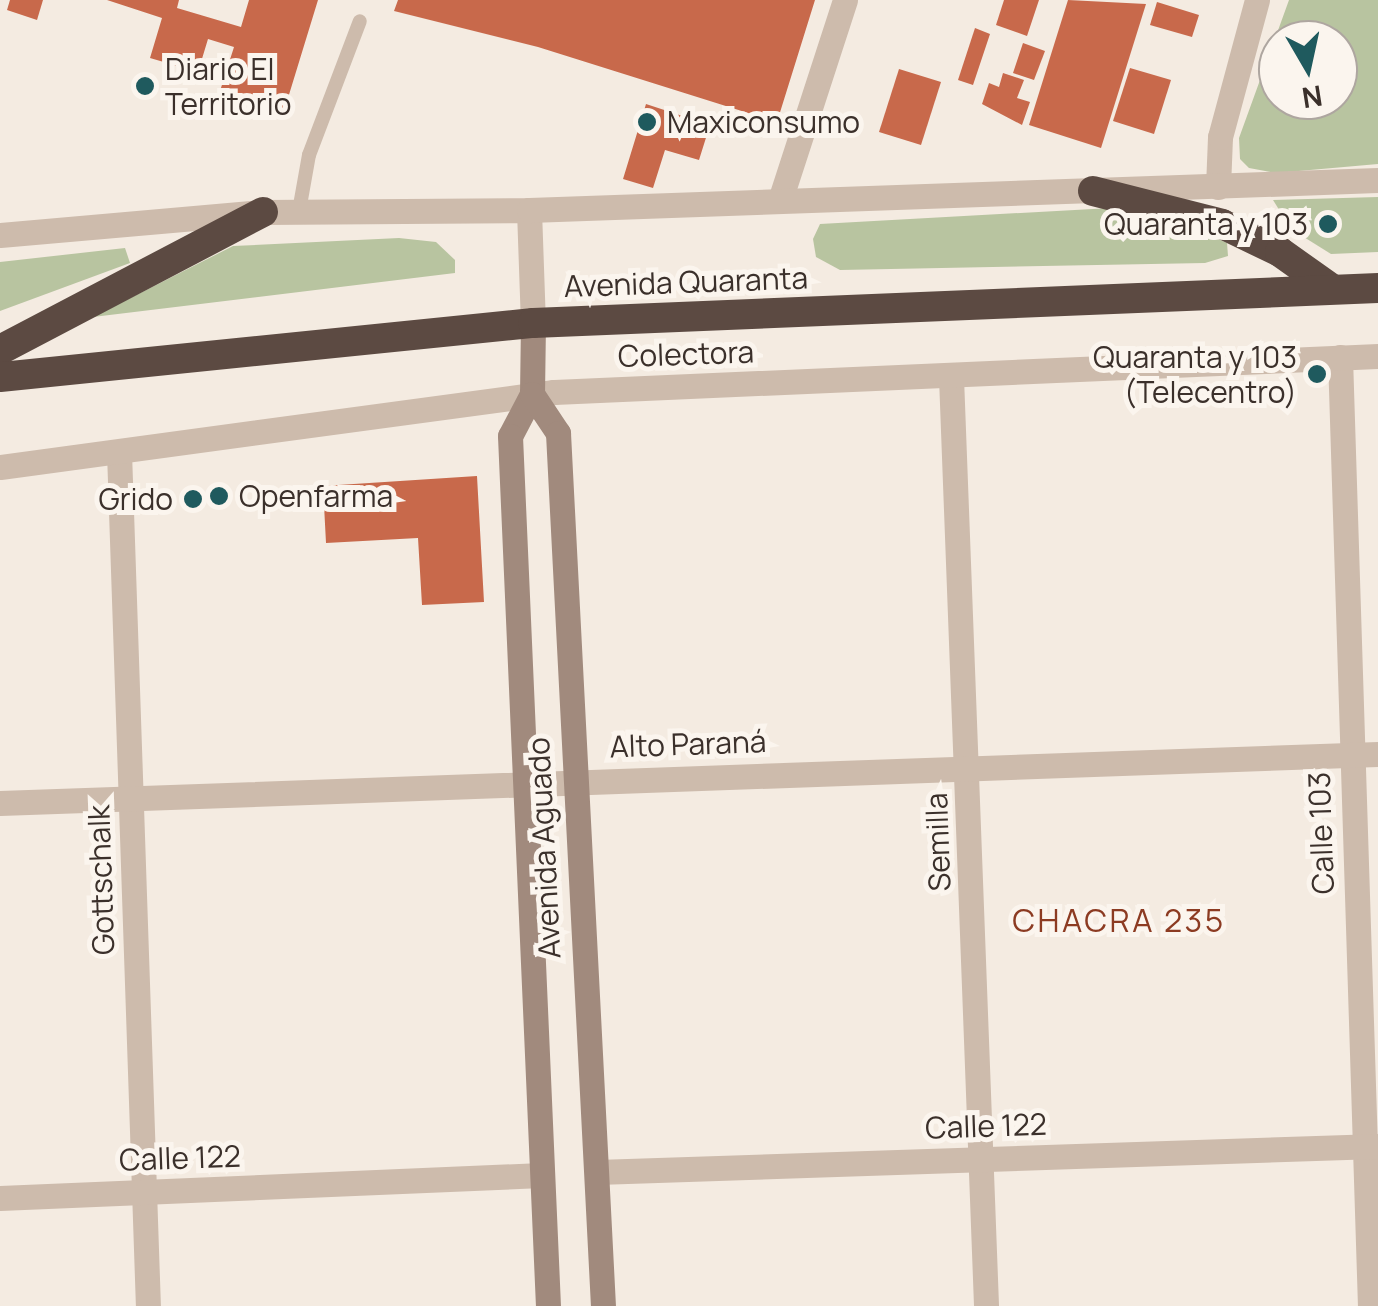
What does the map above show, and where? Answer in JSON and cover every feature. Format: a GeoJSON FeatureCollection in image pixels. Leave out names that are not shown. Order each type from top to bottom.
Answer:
{"type":"FeatureCollection","features":[{"type":"Feature","properties":{"kind":"highway"},"geometry":{"type":"LineString","coordinates":[[1094,192],[1222,224],[1280,252],[1332,290]]}},
{"type":"Feature","properties":{"kind":"highway"},"geometry":{"type":"LineString","coordinates":[[0,350],[262,212]]}},
{"type":"Feature","properties":{"kind":"highway","name":"Avenida Quaranta"},"geometry":{"type":"LineString","coordinates":[[0,377],[533,323],[1378,288]]}},
{"type":"Feature","properties":{"kind":"main road","name":"Avenida Aguado"},"geometry":{"type":"LineString","coordinates":[[533,323],[532,394],[510,436],[522,782],[548,1306]]}},
{"type":"Feature","properties":{"kind":"main road","name":"Avenida Aguado"},"geometry":{"type":"LineString","coordinates":[[532,394],[558,433],[572,780],[603,1306]]}},
{"type":"Feature","properties":{"kind":"street"},"geometry":{"type":"LineString","coordinates":[[781,197],[844,0]]}},
{"type":"Feature","properties":{"kind":"street"},"geometry":{"type":"LineString","coordinates":[[1218,186],[1220,137],[1258,0]]}},
{"type":"Feature","properties":{"kind":"street"},"geometry":{"type":"LineString","coordinates":[[0,236],[262,212],[529,210],[781,197],[1094,192],[1378,180]]}},
{"type":"Feature","properties":{"kind":"street"},"geometry":{"type":"LineString","coordinates":[[529,210],[533,323]]}},
{"type":"Feature","properties":{"kind":"street","name":"Colectora"},"geometry":{"type":"LineString","coordinates":[[0,467],[532,394],[1378,356]]}},
{"type":"Feature","properties":{"kind":"street","name":"Calle 103"},"geometry":{"type":"LineString","coordinates":[[1340,357],[1350,755],[1371,1146],[1370,1306]]}},
{"type":"Feature","properties":{"kind":"street","name":"Semilla"},"geometry":{"type":"LineString","coordinates":[[951,377],[986,1306]]}},
{"type":"Feature","properties":{"kind":"street","name":"Gottschalk"},"geometry":{"type":"LineString","coordinates":[[119,452],[148,1306]]}},
{"type":"Feature","properties":{"kind":"street","name":"Alto Paraná"},"geometry":{"type":"LineString","coordinates":[[0,804],[572,780],[1378,754]]}},
{"type":"Feature","properties":{"kind":"street","name":"Calle 122"},"geometry":{"type":"LineString","coordinates":[[597,1172],[1371,1146]]}},
{"type":"Feature","properties":{"kind":"street","name":"Calle 122"},"geometry":{"type":"LineString","coordinates":[[0,1198],[542,1176]]}},
{"type":"Feature","properties":{"kind":"lane"},"geometry":{"type":"LineString","coordinates":[[299,211],[309,154],[360,21]]}},
{"type":"Feature","properties":{"kind":"green space"},"geometry":{"type":"Polygon","coordinates":[[[1289,0],[1378,0],[1378,164],[1276,173],[1249,168],[1240,159],[1239,138],[1258,86],[1258,120],[1358,120],[1358,20],[1282,20],[1289,0]]]}},
{"type":"Feature","properties":{"kind":"green space"},"geometry":{"type":"Polygon","coordinates":[[[1378,197],[1378,252],[1331,254],[1291,229],[1273,200],[1378,197]]]}},
{"type":"Feature","properties":{"kind":"green space"},"geometry":{"type":"Polygon","coordinates":[[[1111,208],[1196,229],[1227,243],[1228,256],[1205,263],[840,270],[816,257],[813,239],[820,224],[1111,208]]]}},
{"type":"Feature","properties":{"kind":"green space"},"geometry":{"type":"Polygon","coordinates":[[[399,238],[436,242],[455,260],[455,273],[93,317],[233,246],[399,238]]]}},
{"type":"Feature","properties":{"kind":"green space"},"geometry":{"type":"Polygon","coordinates":[[[125,248],[130,263],[0,311],[0,262],[125,248]]]}},
{"type":"Feature","properties":{"kind":"building"},"geometry":{"type":"Polygon","coordinates":[[[10,0],[43,0],[37,20],[7,10],[10,0]]]}},
{"type":"Feature","properties":{"kind":"building"},"geometry":{"type":"Polygon","coordinates":[[[107,0],[179,0],[177,8],[241,27],[249,0],[318,0],[284,111],[220,91],[234,47],[208,39],[198,72],[150,58],[162,18],[107,0]]]}},
{"type":"Feature","properties":{"kind":"building"},"geometry":{"type":"Polygon","coordinates":[[[398,0],[815,0],[777,122],[538,47],[394,11],[398,0]]]}},
{"type":"Feature","properties":{"kind":"building"},"geometry":{"type":"Polygon","coordinates":[[[1004,0],[1039,0],[1027,36],[996,25],[1004,0]]]}},
{"type":"Feature","properties":{"kind":"building"},"geometry":{"type":"Polygon","coordinates":[[[1068,0],[1146,4],[1101,148],[1029,125],[1068,0]]]}},
{"type":"Feature","properties":{"kind":"building"},"geometry":{"type":"Polygon","coordinates":[[[1157,2],[1199,15],[1192,37],[1150,25],[1157,2]]]}},
{"type":"Feature","properties":{"kind":"building"},"geometry":{"type":"Polygon","coordinates":[[[975,28],[990,34],[973,85],[958,80],[975,28]]]}},
{"type":"Feature","properties":{"kind":"building"},"geometry":{"type":"Polygon","coordinates":[[[1023,43],[1045,51],[1034,80],[1013,73],[1023,43]]]}},
{"type":"Feature","properties":{"kind":"building"},"geometry":{"type":"Polygon","coordinates":[[[1130,68],[1171,80],[1154,134],[1113,121],[1130,68]]]}},
{"type":"Feature","properties":{"kind":"building"},"geometry":{"type":"Polygon","coordinates":[[[899,69],[941,82],[921,145],[879,132],[899,69]]]}},
{"type":"Feature","properties":{"kind":"building"},"geometry":{"type":"Polygon","coordinates":[[[1003,73],[1024,80],[1017,98],[1030,102],[1022,125],[982,104],[989,83],[999,87],[1003,73]]]}},
{"type":"Feature","properties":{"kind":"building"},"geometry":{"type":"Polygon","coordinates":[[[646,104],[710,125],[699,160],[665,150],[653,188],[623,179],[646,104]]]}},
{"type":"Feature","properties":{"kind":"building"},"geometry":{"type":"Polygon","coordinates":[[[477,476],[484,602],[422,605],[418,538],[326,543],[323,486],[477,476]]]}},
{"type":"Feature","properties":{"kind":"place","name":"Diario El Territorio"},"geometry":{"type":"Point","coordinates":[145,86]}},
{"type":"Feature","properties":{"kind":"place","name":"Maxiconsumo"},"geometry":{"type":"Point","coordinates":[647,122]}},
{"type":"Feature","properties":{"kind":"place","name":"Quaranta y 103"},"geometry":{"type":"Point","coordinates":[1328,224]}},
{"type":"Feature","properties":{"kind":"place","name":"Quaranta y 103 (Telecentro)"},"geometry":{"type":"Point","coordinates":[1317,374]}},
{"type":"Feature","properties":{"kind":"place","name":"Openfarma"},"geometry":{"type":"Point","coordinates":[219,496]}},
{"type":"Feature","properties":{"kind":"place","name":"Grido"},"geometry":{"type":"Point","coordinates":[193,499]}},
{"type":"Feature","properties":{"kind":"district","name":"CHACRA 235"},"geometry":{"type":"Point","coordinates":[1119,920]}}]}
